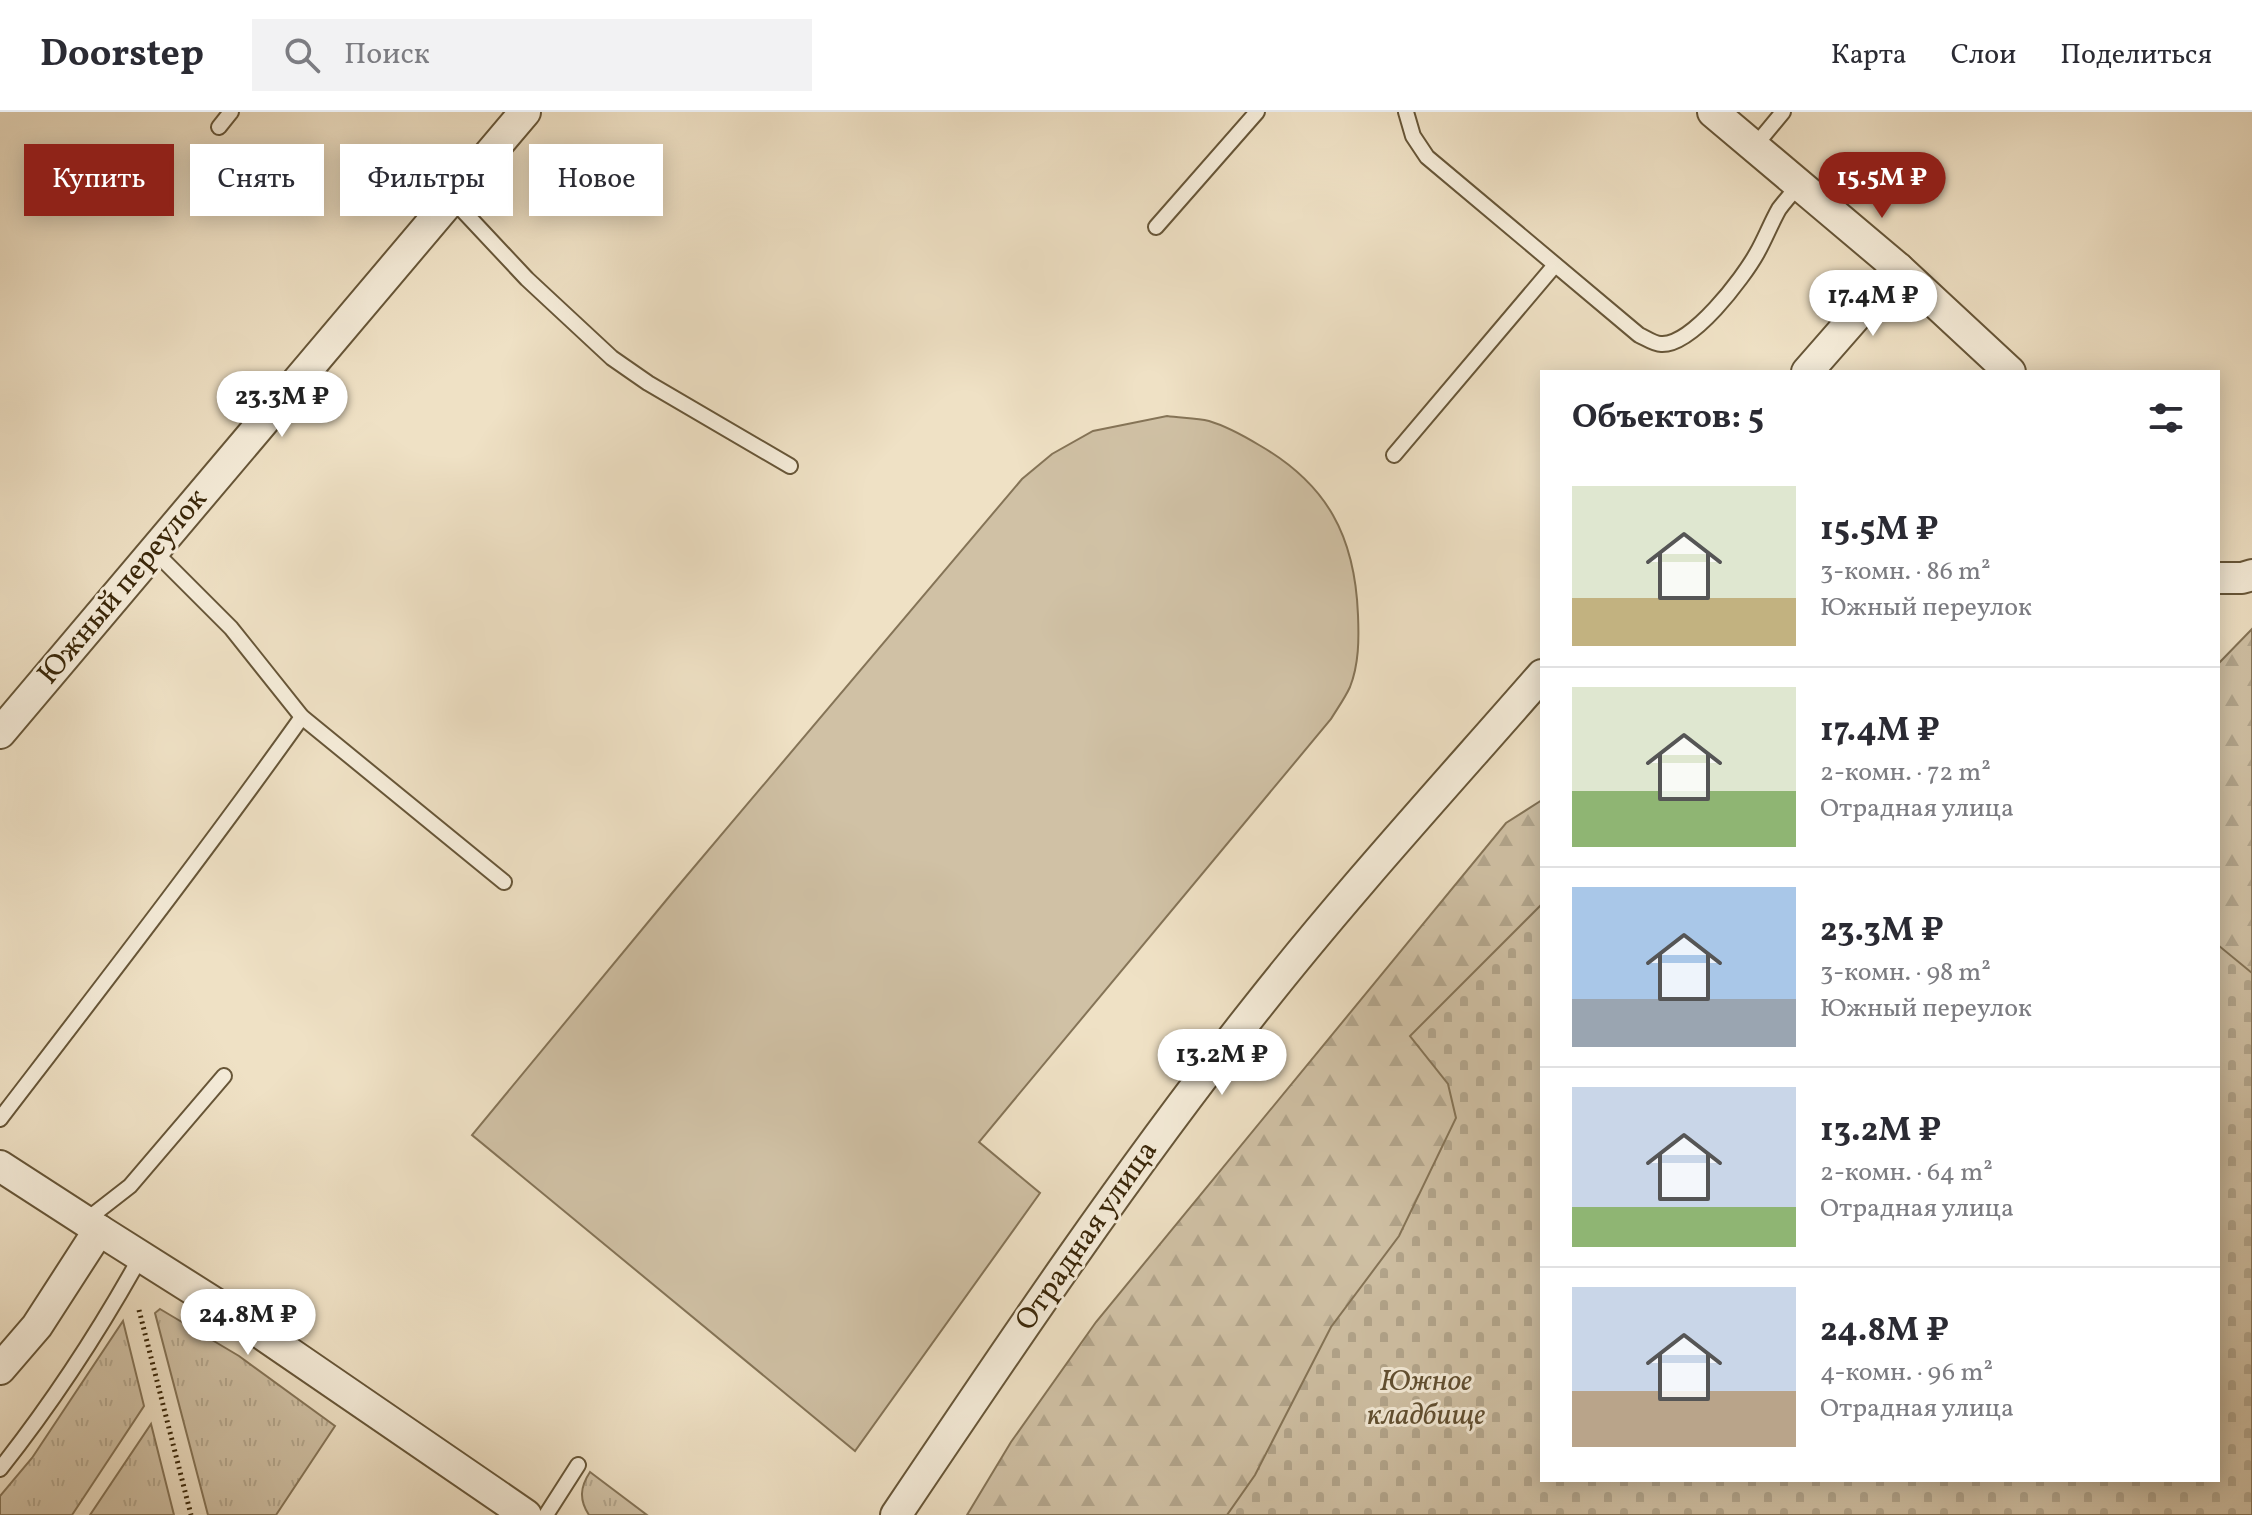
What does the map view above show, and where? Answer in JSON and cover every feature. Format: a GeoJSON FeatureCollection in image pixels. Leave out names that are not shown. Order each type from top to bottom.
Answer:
{"type":"FeatureCollection","features":[{"type":"Feature","properties":{"kind":"street","name":"Южный переулок"},"geometry":{"type":"LineString","coordinates":[[498,144],[525,112]]}},
{"type":"Feature","properties":{"kind":"street"},"geometry":{"type":"LineString","coordinates":[[1713,112],[1898,268],[2008,370]]}},
{"type":"Feature","properties":{"kind":"street","name":"Южный переулок"},"geometry":{"type":"LineString","coordinates":[[0,733],[438,216]]}},
{"type":"Feature","properties":{"kind":"street"},"geometry":{"type":"LineString","coordinates":[[1809,370],[1898,268]]}},
{"type":"Feature","properties":{"kind":"street"},"geometry":{"type":"LineString","coordinates":[[2220,578],[2252,575]]}},
{"type":"Feature","properties":{"kind":"street","name":"Отрадная улица"},"geometry":{"type":"LineString","coordinates":[[896,1515],[1035,1307],[1245,1022],[1338,908],[1540,677]]}},
{"type":"Feature","properties":{"kind":"street"},"geometry":{"type":"LineString","coordinates":[[0,1166],[329,1379],[526,1515]]}},
{"type":"Feature","properties":{"kind":"street"},"geometry":{"type":"LineString","coordinates":[[0,1369],[37,1326],[92,1226]]}},
{"type":"Feature","properties":{"kind":"lane"},"geometry":{"type":"LineString","coordinates":[[219,127],[231,112]]}},
{"type":"Feature","properties":{"kind":"lane"},"geometry":{"type":"LineString","coordinates":[[1156,227],[1257,112]]}},
{"type":"Feature","properties":{"kind":"lane"},"geometry":{"type":"LineString","coordinates":[[1406,112],[1413,136],[1427,157],[1639,335],[1659,344],[1671,343],[1708,316],[1744,275],[1779,210],[1799,185]]}},
{"type":"Feature","properties":{"kind":"lane"},"geometry":{"type":"LineString","coordinates":[[1754,147],[1783,112]]}},
{"type":"Feature","properties":{"kind":"lane"},"geometry":{"type":"LineString","coordinates":[[468,216],[527,279],[612,358],[648,383],[790,466]]}},
{"type":"Feature","properties":{"kind":"lane"},"geometry":{"type":"LineString","coordinates":[[1394,455],[1555,265]]}},
{"type":"Feature","properties":{"kind":"lane"},"geometry":{"type":"LineString","coordinates":[[154,551],[231,628],[302,717],[504,882]]}},
{"type":"Feature","properties":{"kind":"lane"},"geometry":{"type":"LineString","coordinates":[[0,1119],[204,852],[302,717]]}},
{"type":"Feature","properties":{"kind":"lane"},"geometry":{"type":"LineString","coordinates":[[92,1226],[137,1179],[224,1076]]}},
{"type":"Feature","properties":{"kind":"lane"},"geometry":{"type":"LineString","coordinates":[[0,1469],[48,1406],[141,1256]]}},
{"type":"Feature","properties":{"kind":"lane"},"geometry":{"type":"LineString","coordinates":[[546,1515],[578,1465]]}},
{"type":"Feature","properties":{"kind":"path"},"geometry":{"type":"LineString","coordinates":[[137,1305],[191,1515]]}},
{"type":"Feature","properties":{"kind":"green space"},"geometry":{"type":"Polygon","coordinates":[[[1167,416],[1209,421],[1241,435],[1283,460],[1319,495],[1343,537],[1356,587],[1358,642],[1353,678],[1331,719],[979,1142],[1040,1193],[855,1451],[472,1135],[1022,479],[1052,454],[1093,431],[1167,416]]]}},
{"type":"Feature","properties":{"kind":"green space"},"geometry":{"type":"Polygon","coordinates":[[[2252,629],[2252,1515],[967,1515],[1011,1442],[1096,1322],[1506,823],[1540,801],[1540,1482],[2220,1482],[2220,662],[2252,629]]]}},
{"type":"Feature","properties":{"kind":"green space","name":"Южное кладбище"},"geometry":{"type":"Polygon","coordinates":[[[1540,906],[1540,1482],[2220,1482],[2220,947],[2252,973],[2252,1515],[1227,1515],[1255,1475],[1331,1327],[1399,1236],[1456,1118],[1448,1084],[1410,1036],[1540,906]]]}},
{"type":"Feature","properties":{"kind":"green space"},"geometry":{"type":"Polygon","coordinates":[[[160,1309],[239,1356],[335,1426],[276,1515],[208,1515],[155,1313],[160,1309]]]}},
{"type":"Feature","properties":{"kind":"green space"},"geometry":{"type":"Polygon","coordinates":[[[123,1321],[144,1406],[72,1515],[0,1515],[0,1496],[32,1458],[123,1321]]]}},
{"type":"Feature","properties":{"kind":"green space"},"geometry":{"type":"Polygon","coordinates":[[[151,1424],[174,1515],[90,1515],[151,1424]]]}},
{"type":"Feature","properties":{"kind":"green space"},"geometry":{"type":"Polygon","coordinates":[[[590,1472],[647,1515],[589,1515],[582,1494],[590,1472]]]}}]}
